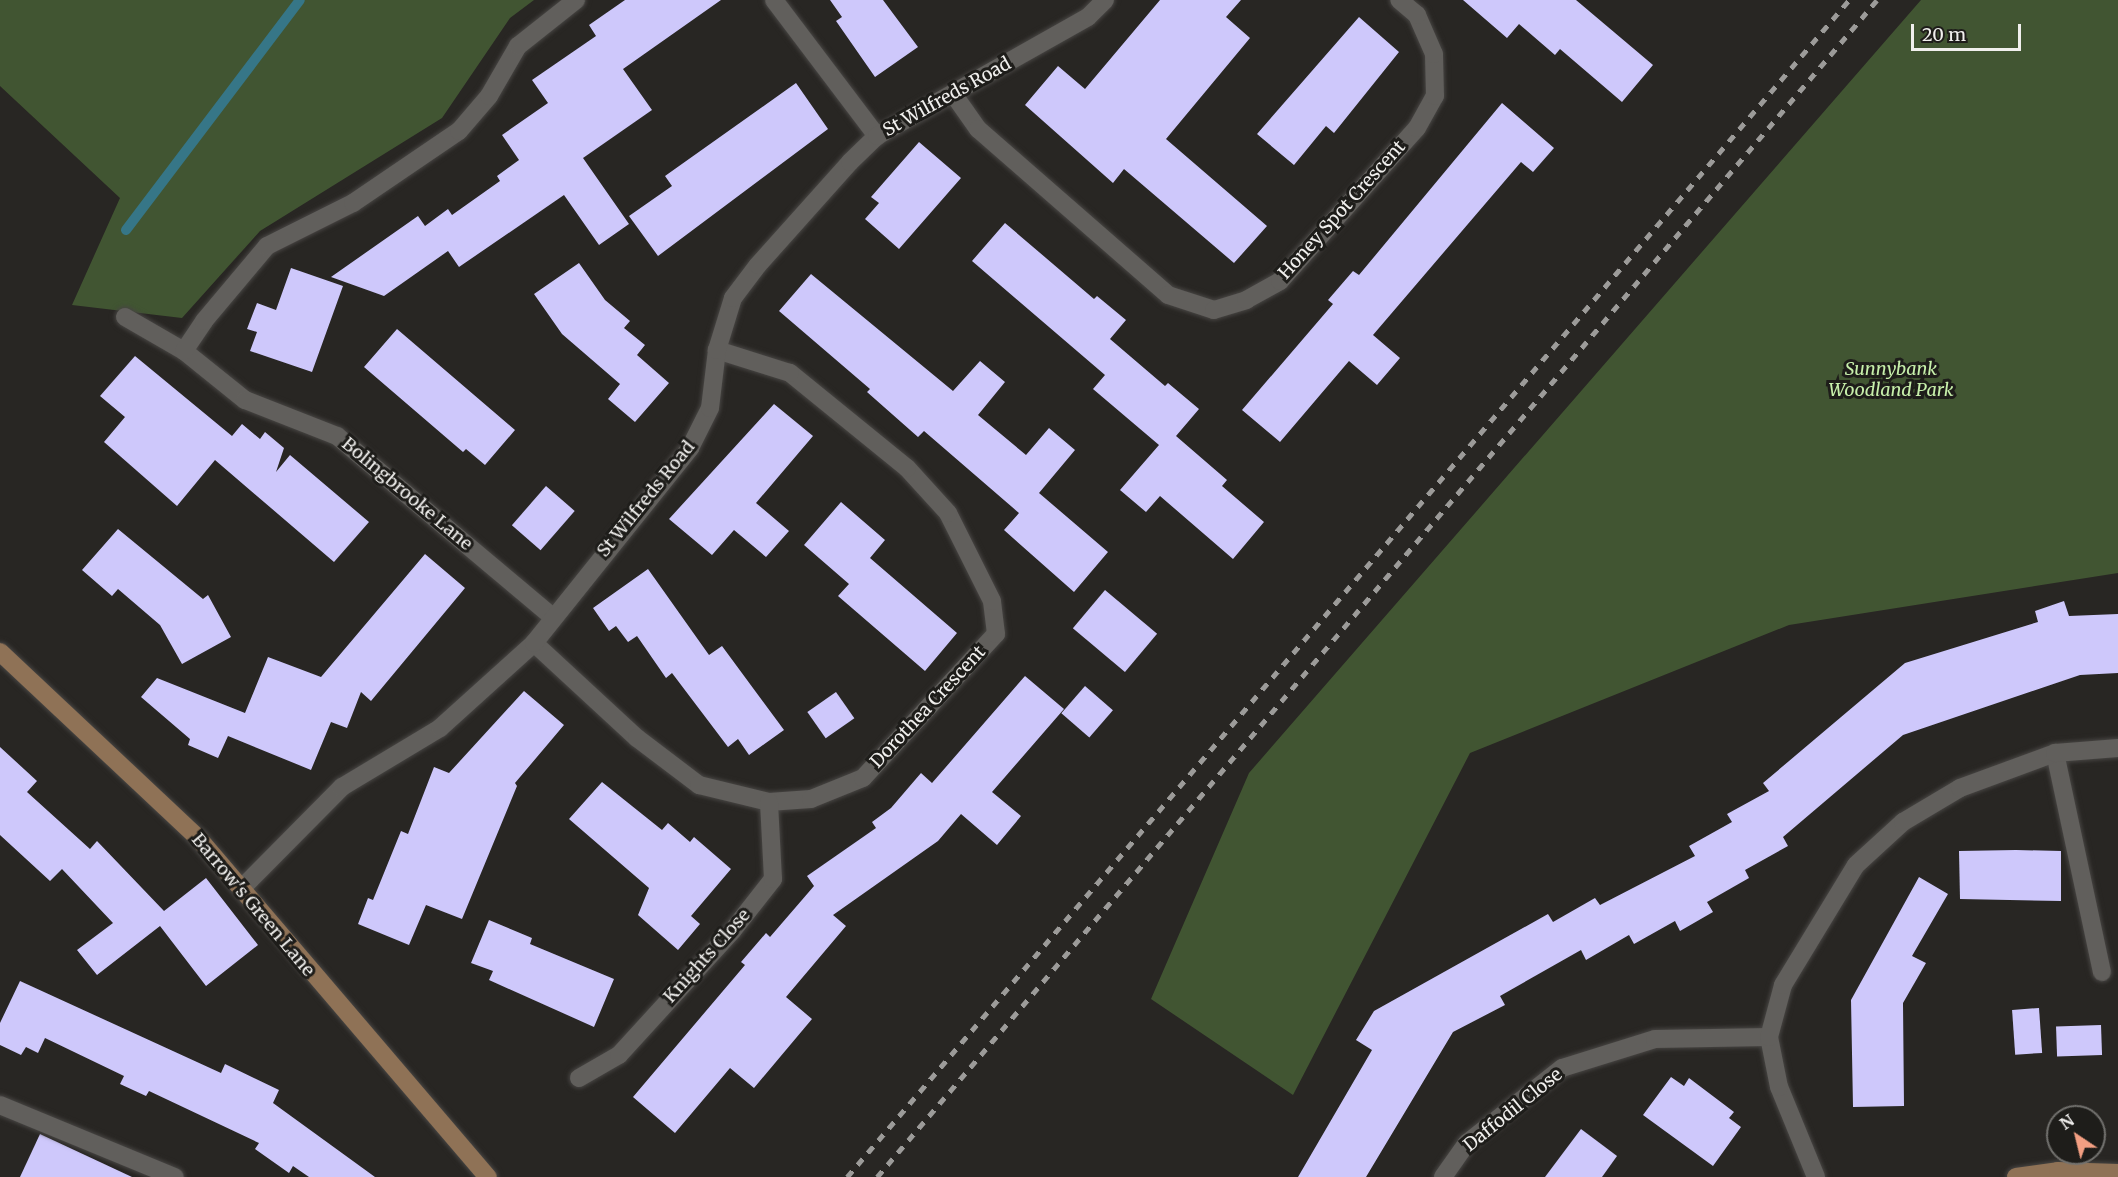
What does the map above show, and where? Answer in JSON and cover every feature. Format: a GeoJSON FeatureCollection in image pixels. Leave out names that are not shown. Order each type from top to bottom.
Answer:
{"type":"FeatureCollection","features":[{"type":"Feature","properties":{"kind":"street"},"geometry":{"type":"LineString","coordinates":[[184,351],[267,246],[353,203],[459,131],[489,96],[518,46],[576,0]]}},
{"type":"Feature","properties":{"kind":"street"},"geometry":{"type":"LineString","coordinates":[[774,0],[878,136]]}},
{"type":"Feature","properties":{"kind":"street","name":"St Wilfreds Road"},"geometry":{"type":"LineString","coordinates":[[243,887],[342,788],[440,728],[534,643],[690,448],[710,408],[717,350],[734,298],[758,265],[878,136],[1088,17],[1105,0]]}},
{"type":"Feature","properties":{"kind":"street","name":"Honey Spot Crescent"},"geometry":{"type":"LineString","coordinates":[[954,95],[978,129],[1168,295],[1214,310],[1246,300],[1280,281],[1417,128],[1435,96],[1434,54],[1417,15],[1399,0]]}},
{"type":"Feature","properties":{"kind":"street","name":"Bolingbrooke Lane"},"geometry":{"type":"LineString","coordinates":[[125,317],[184,351],[245,400],[337,436],[553,617]]}},
{"type":"Feature","properties":{"kind":"street","name":"Dorothea Crescent"},"geometry":{"type":"LineString","coordinates":[[534,643],[637,738],[699,785],[770,802],[811,799],[862,778],[996,634],[992,601],[948,513],[907,468],[790,373],[717,350]]}},
{"type":"Feature","properties":{"kind":"street","name":"Barrow's Green Lane"},"geometry":{"type":"LineString","coordinates":[[0,652],[114,756],[243,887],[322,986],[488,1177]]}},
{"type":"Feature","properties":{"kind":"street"},"geometry":{"type":"LineString","coordinates":[[1816,1177],[1779,1087],[1769,1037],[1783,985],[1856,864],[1903,822],[1960,788],[2055,753],[2118,748]]}},
{"type":"Feature","properties":{"kind":"street"},"geometry":{"type":"LineString","coordinates":[[2055,753],[2102,972]]}},
{"type":"Feature","properties":{"kind":"street","name":"Knights Close"},"geometry":{"type":"LineString","coordinates":[[579,1078],[619,1055],[733,930],[773,879],[770,802]]}},
{"type":"Feature","properties":{"kind":"street","name":"Daffodil Close"},"geometry":{"type":"LineString","coordinates":[[1443,1177],[1467,1143],[1562,1068],[1655,1038],[1769,1037]]}},
{"type":"Feature","properties":{"kind":"street"},"geometry":{"type":"LineString","coordinates":[[0,1105],[170,1176]]}},
{"type":"Feature","properties":{"kind":"street"},"geometry":{"type":"LineString","coordinates":[[2016,1177],[2058,1171],[2118,1173]]}},
{"type":"Feature","properties":{"kind":"green space"},"geometry":{"type":"Polygon","coordinates":[[[0,0],[534,0],[510,18],[442,118],[260,231],[182,318],[72,305],[120,198],[0,86],[0,0]]]}},
{"type":"Feature","properties":{"kind":"green space","name":"Sunnybank Woodland Park"},"geometry":{"type":"Polygon","coordinates":[[[1921,0],[2118,0],[2118,573],[1789,625],[1470,753],[1293,1095],[1151,999],[1249,773],[1921,0]]]}},
{"type":"Feature","properties":{"kind":"building"},"geometry":{"type":"Polygon","coordinates":[[[625,0],[721,0],[623,69],[652,110],[583,158],[629,224],[599,245],[564,195],[459,267],[448,251],[384,296],[331,277],[418,216],[425,226],[448,209],[452,215],[500,181],[497,176],[519,160],[502,135],[548,103],[532,80],[596,36],[589,25],[625,0]]]}},
{"type":"Feature","properties":{"kind":"building"},"geometry":{"type":"Polygon","coordinates":[[[830,0],[883,0],[918,47],[875,77],[836,21],[842,17],[830,0]]]}},
{"type":"Feature","properties":{"kind":"building"},"geometry":{"type":"Polygon","coordinates":[[[1160,0],[1241,0],[1226,17],[1250,38],[1166,139],[1267,226],[1234,263],[1124,169],[1113,183],[1025,105],[1058,66],[1085,89],[1160,0]]]}},
{"type":"Feature","properties":{"kind":"building"},"geometry":{"type":"Polygon","coordinates":[[[1463,0],[1576,0],[1653,65],[1622,102],[1560,49],[1555,55],[1519,24],[1507,38],[1463,0]]]}},
{"type":"Feature","properties":{"kind":"building"},"geometry":{"type":"Polygon","coordinates":[[[1359,17],[1399,52],[1334,133],[1326,126],[1294,165],[1257,134],[1359,17]]]}},
{"type":"Feature","properties":{"kind":"building"},"geometry":{"type":"Polygon","coordinates":[[[796,83],[828,129],[658,256],[629,216],[672,186],[665,176],[796,83]]]}},
{"type":"Feature","properties":{"kind":"building"},"geometry":{"type":"Polygon","coordinates":[[[1502,103],[1554,148],[1533,172],[1521,162],[1373,335],[1400,358],[1377,385],[1349,361],[1280,442],[1242,410],[1333,304],[1328,300],[1353,271],[1359,275],[1502,103]]]}},
{"type":"Feature","properties":{"kind":"building"},"geometry":{"type":"Polygon","coordinates":[[[919,142],[961,178],[899,249],[865,219],[879,203],[871,197],[919,142]]]}},
{"type":"Feature","properties":{"kind":"building"},"geometry":{"type":"Polygon","coordinates":[[[1005,223],[1094,299],[1097,296],[1126,320],[1110,339],[1165,386],[1168,383],[1199,409],[1176,436],[1227,480],[1222,486],[1264,522],[1233,559],[1160,496],[1146,512],[1120,490],[1159,445],[1093,389],[1105,375],[972,261],[1005,223]]]}},
{"type":"Feature","properties":{"kind":"building"},"geometry":{"type":"Polygon","coordinates":[[[579,263],[605,300],[630,321],[624,328],[645,345],[637,355],[669,383],[635,422],[608,399],[620,384],[562,334],[534,294],[579,263]]]}},
{"type":"Feature","properties":{"kind":"building"},"geometry":{"type":"Polygon","coordinates":[[[291,268],[343,286],[312,372],[250,351],[257,332],[247,329],[257,303],[276,310],[291,268]]]}},
{"type":"Feature","properties":{"kind":"building"},"geometry":{"type":"Polygon","coordinates":[[[811,274],[953,391],[980,361],[1005,382],[978,415],[1026,455],[1049,428],[1075,450],[1039,493],[1108,552],[1074,592],[1004,530],[1019,513],[924,431],[918,437],[867,392],[870,389],[779,311],[811,274]]]}},
{"type":"Feature","properties":{"kind":"building"},"geometry":{"type":"Polygon","coordinates":[[[397,329],[515,430],[485,465],[466,449],[463,452],[364,367],[397,329]]]}},
{"type":"Feature","properties":{"kind":"building"},"geometry":{"type":"Polygon","coordinates":[[[135,356],[232,436],[242,424],[260,439],[265,432],[284,448],[276,472],[290,455],[369,522],[334,562],[215,460],[177,506],[104,442],[125,417],[100,396],[135,356]]]}},
{"type":"Feature","properties":{"kind":"building"},"geometry":{"type":"Polygon","coordinates":[[[774,404],[813,436],[756,503],[789,531],[766,557],[734,530],[712,555],[669,519],[774,404]]]}},
{"type":"Feature","properties":{"kind":"building"},"geometry":{"type":"Polygon","coordinates":[[[546,486],[575,511],[541,550],[512,525],[546,486]]]}},
{"type":"Feature","properties":{"kind":"building"},"geometry":{"type":"Polygon","coordinates":[[[841,502],[885,540],[870,558],[957,633],[925,671],[838,596],[849,584],[804,545],[841,502]]]}},
{"type":"Feature","properties":{"kind":"building"},"geometry":{"type":"Polygon","coordinates":[[[118,529],[203,599],[208,595],[231,637],[182,664],[160,625],[118,589],[112,596],[82,570],[118,529]]]}},
{"type":"Feature","properties":{"kind":"building"},"geometry":{"type":"Polygon","coordinates":[[[425,554],[465,588],[371,701],[361,692],[347,728],[331,722],[311,770],[228,736],[218,758],[188,745],[190,739],[141,697],[157,678],[245,713],[268,657],[321,677],[425,554]]]}},
{"type":"Feature","properties":{"kind":"building"},"geometry":{"type":"Polygon","coordinates":[[[648,569],[709,655],[722,646],[784,730],[749,755],[738,739],[728,747],[672,673],[666,678],[637,636],[628,642],[616,626],[609,631],[593,608],[648,569]]]}},
{"type":"Feature","properties":{"kind":"building"},"geometry":{"type":"Polygon","coordinates":[[[1105,590],[1157,634],[1125,672],[1073,628],[1105,590]]]}},
{"type":"Feature","properties":{"kind":"building"},"geometry":{"type":"Polygon","coordinates":[[[2064,601],[2069,616],[2118,614],[2118,673],[2080,675],[1903,735],[1783,837],[1788,846],[1745,870],[1749,878],[1707,902],[1713,912],[1680,931],[1675,921],[1634,944],[1629,935],[1586,960],[1581,950],[1500,996],[1505,1005],[1453,1032],[1366,1177],[1298,1177],[1372,1050],[1356,1040],[1374,1011],[1548,914],[1553,922],[1595,898],[1600,905],[1695,856],[1689,846],[1732,822],[1727,814],[1769,791],[1763,783],[1905,663],[2038,622],[2035,611],[2064,601]]]}},
{"type":"Feature","properties":{"kind":"building"},"geometry":{"type":"Polygon","coordinates":[[[1025,676],[1064,709],[992,792],[1021,816],[997,845],[961,814],[938,841],[833,915],[846,926],[786,997],[812,1019],[754,1088],[730,1068],[675,1133],[633,1097],[745,965],[741,962],[766,933],[770,937],[814,886],[807,876],[876,828],[872,822],[891,808],[921,773],[932,783],[1025,676]]]}},
{"type":"Feature","properties":{"kind":"building"},"geometry":{"type":"Polygon","coordinates":[[[1085,686],[1113,710],[1089,737],[1061,713],[1085,686]]]}},
{"type":"Feature","properties":{"kind":"building"},"geometry":{"type":"Polygon","coordinates":[[[524,691],[564,725],[515,783],[517,786],[462,919],[426,905],[409,945],[358,924],[368,898],[373,900],[401,831],[408,834],[434,767],[449,773],[524,691]]]}},
{"type":"Feature","properties":{"kind":"building"},"geometry":{"type":"Polygon","coordinates":[[[836,692],[854,718],[826,738],[807,712],[836,692]]]}},
{"type":"Feature","properties":{"kind":"building"},"geometry":{"type":"Polygon","coordinates":[[[0,747],[37,781],[27,792],[90,849],[97,841],[164,911],[206,878],[258,945],[206,986],[160,926],[97,975],[77,950],[113,923],[62,869],[50,881],[0,835],[0,747]]]}},
{"type":"Feature","properties":{"kind":"building"},"geometry":{"type":"Polygon","coordinates":[[[602,782],[662,830],[668,823],[690,842],[694,837],[731,869],[691,916],[700,924],[678,950],[638,915],[649,888],[569,819],[602,782]]]}},
{"type":"Feature","properties":{"kind":"building"},"geometry":{"type":"Polygon","coordinates":[[[1959,851],[2061,851],[2061,901],[1960,899],[1959,851]]]}},
{"type":"Feature","properties":{"kind":"building"},"geometry":{"type":"Polygon","coordinates":[[[1919,877],[1948,894],[1912,956],[1926,963],[1903,1003],[1904,1106],[1853,1107],[1851,1000],[1919,877]]]}},
{"type":"Feature","properties":{"kind":"building"},"geometry":{"type":"Polygon","coordinates":[[[489,920],[532,938],[530,944],[614,979],[594,1027],[489,980],[493,971],[471,963],[489,920]]]}},
{"type":"Feature","properties":{"kind":"building"},"geometry":{"type":"Polygon","coordinates":[[[20,981],[221,1073],[225,1064],[279,1090],[273,1103],[375,1177],[309,1177],[293,1166],[289,1173],[255,1149],[259,1143],[149,1091],[146,1096],[120,1084],[124,1076],[45,1038],[38,1053],[26,1047],[21,1055],[0,1045],[0,1023],[20,981]]]}},
{"type":"Feature","properties":{"kind":"building"},"geometry":{"type":"Polygon","coordinates":[[[2039,1008],[2042,1053],[2015,1055],[2012,1010],[2039,1008]]]}},
{"type":"Feature","properties":{"kind":"building"},"geometry":{"type":"Polygon","coordinates":[[[2101,1025],[2102,1055],[2057,1057],[2056,1027],[2101,1025]]]}},
{"type":"Feature","properties":{"kind":"building"},"geometry":{"type":"Polygon","coordinates":[[[1671,1077],[1684,1086],[1689,1078],[1734,1112],[1729,1118],[1741,1127],[1713,1166],[1643,1115],[1671,1077]]]}},
{"type":"Feature","properties":{"kind":"building"},"geometry":{"type":"Polygon","coordinates":[[[1581,1129],[1617,1156],[1602,1177],[1545,1177],[1581,1129]]]}},
{"type":"Feature","properties":{"kind":"building"},"geometry":{"type":"Polygon","coordinates":[[[40,1134],[132,1177],[20,1177],[40,1134]]]}},
{"type":"Feature","properties":{"kind":"waterway"},"geometry":{"type":"LineString","coordinates":[[126,230],[300,0]]}},
{"type":"Feature","properties":{"kind":"railway"},"geometry":{"type":"LineString","coordinates":[[847,1177],[1849,0]]}},
{"type":"Feature","properties":{"kind":"railway"},"geometry":{"type":"LineString","coordinates":[[877,1177],[1877,0]]}}]}
